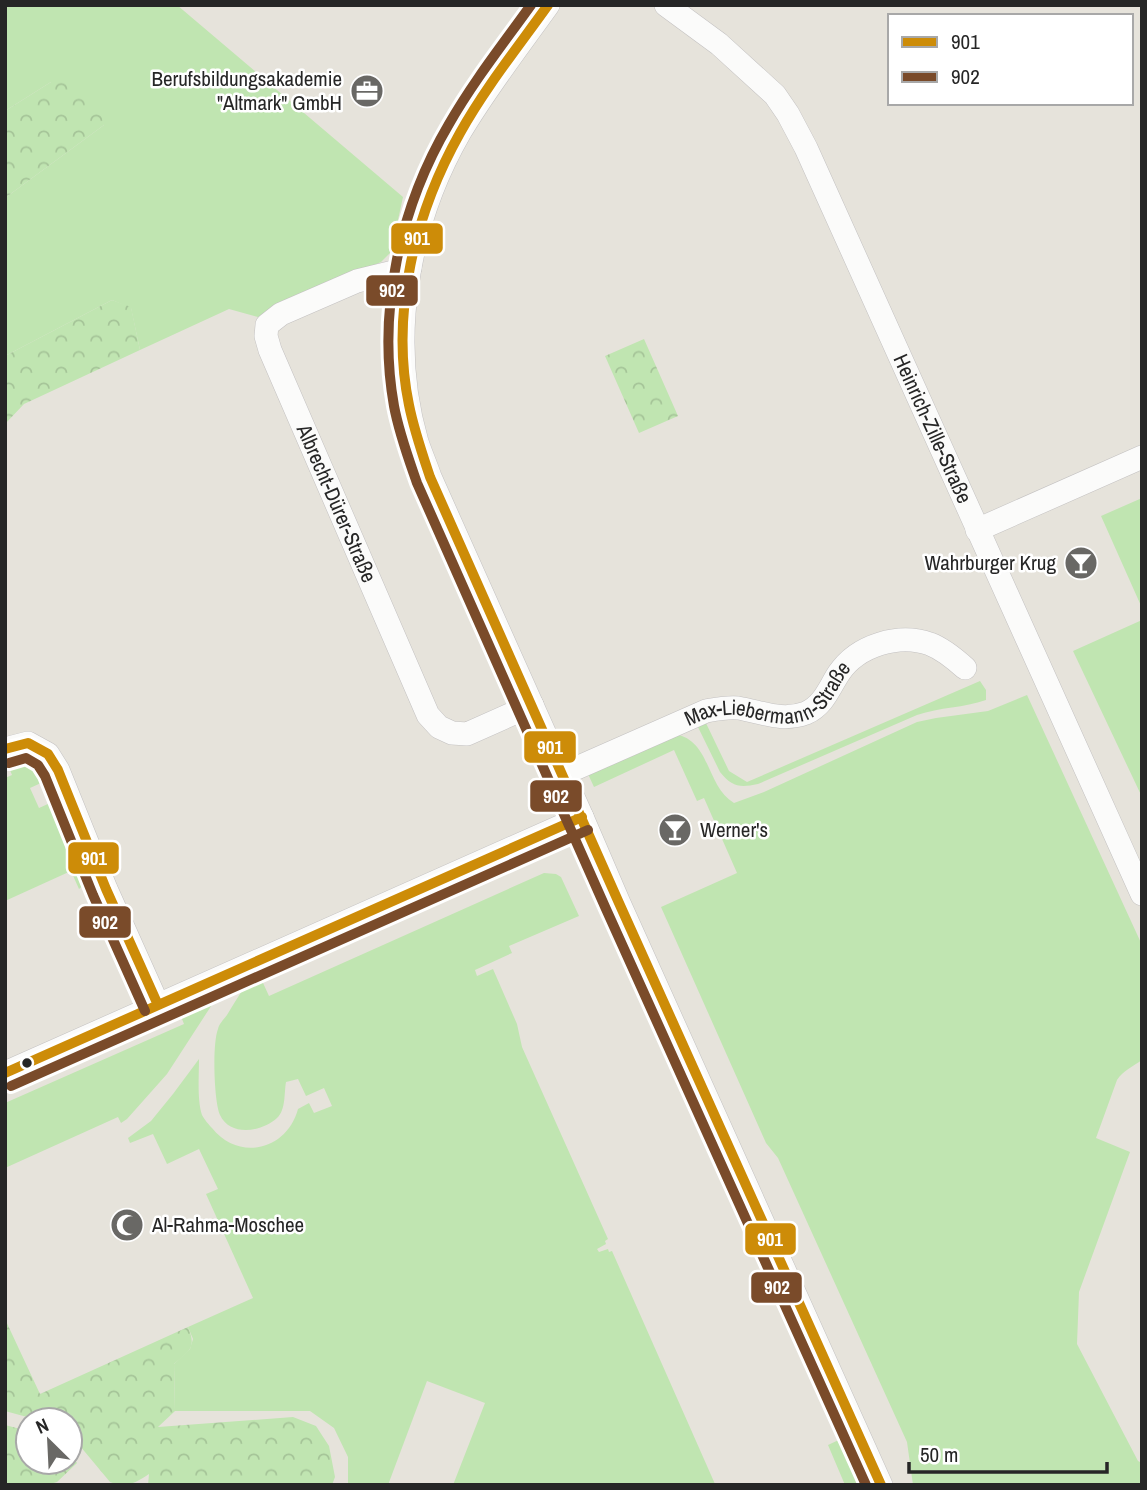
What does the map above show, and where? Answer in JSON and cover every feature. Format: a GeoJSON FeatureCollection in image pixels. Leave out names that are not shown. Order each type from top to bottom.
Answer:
{"type":"FeatureCollection","features":[{"type":"Feature","properties":{"kind":"street"},"geometry":{"type":"LineString","coordinates":[[548,5],[484,94],[447,156],[427,202],[405,290],[403,323],[404,360],[417,441],[430,477],[625,916],[881,1485]]}},
{"type":"Feature","properties":{"kind":"street","name":"Heinrich-Zille-Straße"},"geometry":{"type":"LineString","coordinates":[[666,5],[753,73],[775,95],[788,114],[806,148],[1142,894]]}},
{"type":"Feature","properties":{"kind":"street","name":"Albrecht-Dürer-Straße"},"geometry":{"type":"LineString","coordinates":[[410,268],[357,281],[281,314],[268,325],[270,350],[428,715],[439,727],[452,733],[467,734],[532,705]]}},
{"type":"Feature","properties":{"kind":"street"},"geometry":{"type":"LineString","coordinates":[[977,530],[1142,457]]}},
{"type":"Feature","properties":{"kind":"street","name":"Max-Liebermann-Straße"},"geometry":{"type":"LineString","coordinates":[[563,774],[706,711],[724,707],[737,708],[782,718],[809,712],[824,700],[840,671],[852,659],[869,647],[887,641],[913,639],[932,644],[965,668]]}},
{"type":"Feature","properties":{"kind":"street"},"geometry":{"type":"LineString","coordinates":[[5,749],[28,743],[48,754],[58,770],[111,901],[158,1005]]}},
{"type":"Feature","properties":{"kind":"street"},"geometry":{"type":"LineString","coordinates":[[5,1073],[582,817]]}},
{"type":"Feature","properties":{"kind":"green space"},"geometry":{"type":"Polygon","coordinates":[[[5,5],[177,5],[403,197],[391,252],[381,262],[258,317],[229,309],[140,350],[131,308],[112,300],[5,356],[5,198],[104,125],[51,82],[5,111],[5,5]]]}},
{"type":"Feature","properties":{"kind":"green space"},"geometry":{"type":"Polygon","coordinates":[[[51,82],[82,83],[97,100],[104,125],[5,198],[5,111],[51,82]]]}},
{"type":"Feature","properties":{"kind":"green space"},"geometry":{"type":"Polygon","coordinates":[[[112,300],[131,307],[140,350],[24,404],[5,424],[5,356],[112,300]]]}},
{"type":"Feature","properties":{"kind":"green space"},"geometry":{"type":"Polygon","coordinates":[[[644,339],[678,416],[639,433],[605,356],[644,339]]]}},
{"type":"Feature","properties":{"kind":"green space"},"geometry":{"type":"Polygon","coordinates":[[[1142,498],[1142,608],[1101,516],[1142,498]]]}},
{"type":"Feature","properties":{"kind":"green space"},"geometry":{"type":"Polygon","coordinates":[[[1142,620],[1142,797],[1073,651],[1142,620]]]}},
{"type":"Feature","properties":{"kind":"green space"},"geometry":{"type":"Polygon","coordinates":[[[980,681],[986,690],[986,700],[917,715],[752,785],[737,785],[724,777],[696,723],[704,719],[729,771],[747,782],[980,681]]]}},
{"type":"Feature","properties":{"kind":"green space"},"geometry":{"type":"Polygon","coordinates":[[[1027,695],[1142,945],[1142,1060],[1117,1080],[1096,1138],[1130,1152],[1079,1292],[1077,1344],[1138,1461],[1142,1463],[1142,1485],[913,1485],[907,1442],[778,1158],[766,1143],[661,907],[737,873],[704,798],[697,801],[674,750],[594,787],[588,774],[671,734],[694,743],[718,785],[734,803],[917,722],[988,711],[1027,695]]]}},
{"type":"Feature","properties":{"kind":"green space"},"geometry":{"type":"Polygon","coordinates":[[[16,755],[37,762],[52,778],[30,788],[39,808],[59,799],[90,877],[79,889],[71,871],[5,901],[5,778],[12,775],[5,758],[16,755]]]}},
{"type":"Feature","properties":{"kind":"green space"},"geometry":{"type":"Polygon","coordinates":[[[544,873],[561,877],[579,916],[509,946],[512,953],[475,970],[477,976],[493,969],[517,1024],[522,1047],[608,1239],[606,1244],[597,1249],[599,1252],[608,1249],[609,1252],[612,1251],[715,1484],[453,1485],[485,1403],[427,1381],[388,1485],[348,1485],[348,1457],[334,1428],[310,1411],[175,1411],[174,1364],[190,1349],[193,1339],[188,1327],[253,1298],[206,1194],[218,1189],[199,1149],[167,1164],[153,1134],[130,1143],[128,1138],[151,1121],[199,1059],[202,1115],[223,1139],[235,1145],[261,1147],[284,1134],[298,1109],[309,1103],[314,1113],[332,1106],[324,1088],[306,1096],[298,1079],[286,1082],[280,1115],[263,1127],[238,1129],[231,1127],[220,1115],[215,1086],[216,1036],[219,1025],[253,974],[258,972],[269,996],[544,873]]]}},
{"type":"Feature","properties":{"kind":"green space"},"geometry":{"type":"Polygon","coordinates":[[[212,994],[215,1000],[167,1074],[127,1119],[121,1123],[118,1117],[5,1168],[5,1103],[184,1024],[178,1009],[212,994]]]}},
{"type":"Feature","properties":{"kind":"green space"},"geometry":{"type":"Polygon","coordinates":[[[5,1319],[40,1394],[188,1327],[192,1340],[190,1348],[174,1364],[175,1411],[158,1427],[293,1417],[316,1426],[329,1446],[335,1477],[332,1485],[148,1485],[149,1474],[131,1484],[121,1485],[110,1482],[84,1451],[84,1406],[14,1406],[14,1413],[5,1411],[5,1319]]]}},
{"type":"Feature","properties":{"kind":"green space"},"geometry":{"type":"Polygon","coordinates":[[[5,1425],[14,1427],[14,1476],[63,1476],[57,1482],[47,1485],[5,1485],[5,1425]]]}},
{"type":"Feature","properties":{"kind":"green space"},"geometry":{"type":"Polygon","coordinates":[[[845,1437],[865,1485],[845,1485],[828,1445],[845,1437]]]}},
{"type":"Feature","properties":{"kind":"transit line","name":"902"},"geometry":{"type":"LineString","coordinates":[[531,5],[458,108],[417,190],[397,260],[391,297],[389,370],[396,416],[417,483],[866,1485]]}},
{"type":"Feature","properties":{"kind":"transit line","name":"901"},"geometry":{"type":"LineString","coordinates":[[548,5],[470,116],[430,196],[410,264],[405,300],[404,370],[411,414],[430,477],[881,1485]]}},
{"type":"Feature","properties":{"kind":"transit line","name":"901"},"geometry":{"type":"LineString","coordinates":[[5,749],[28,743],[48,754],[58,770],[106,889],[158,1005]]}},
{"type":"Feature","properties":{"kind":"transit line","name":"902"},"geometry":{"type":"LineString","coordinates":[[9,763],[26,758],[38,765],[45,776],[93,895],[145,1011]]}},
{"type":"Feature","properties":{"kind":"transit line","name":"901"},"geometry":{"type":"LineString","coordinates":[[5,1073],[582,817]]}},
{"type":"Feature","properties":{"kind":"transit line","name":"902"},"geometry":{"type":"LineString","coordinates":[[11,1086],[588,830]]}},
{"type":"Feature","properties":{"kind":"place","name":"Berufsbildungsakademie \"Altmark\" GmbH"},"geometry":{"type":"Point","coordinates":[367,91]}},
{"type":"Feature","properties":{"kind":"place","name":"Wahrburger Krug"},"geometry":{"type":"Point","coordinates":[1081,563]}},
{"type":"Feature","properties":{"kind":"place","name":"Werner's"},"geometry":{"type":"Point","coordinates":[675,830]}},
{"type":"Feature","properties":{"kind":"place","name":"Al-Rahma-Moschee"},"geometry":{"type":"Point","coordinates":[127,1225]}}]}
